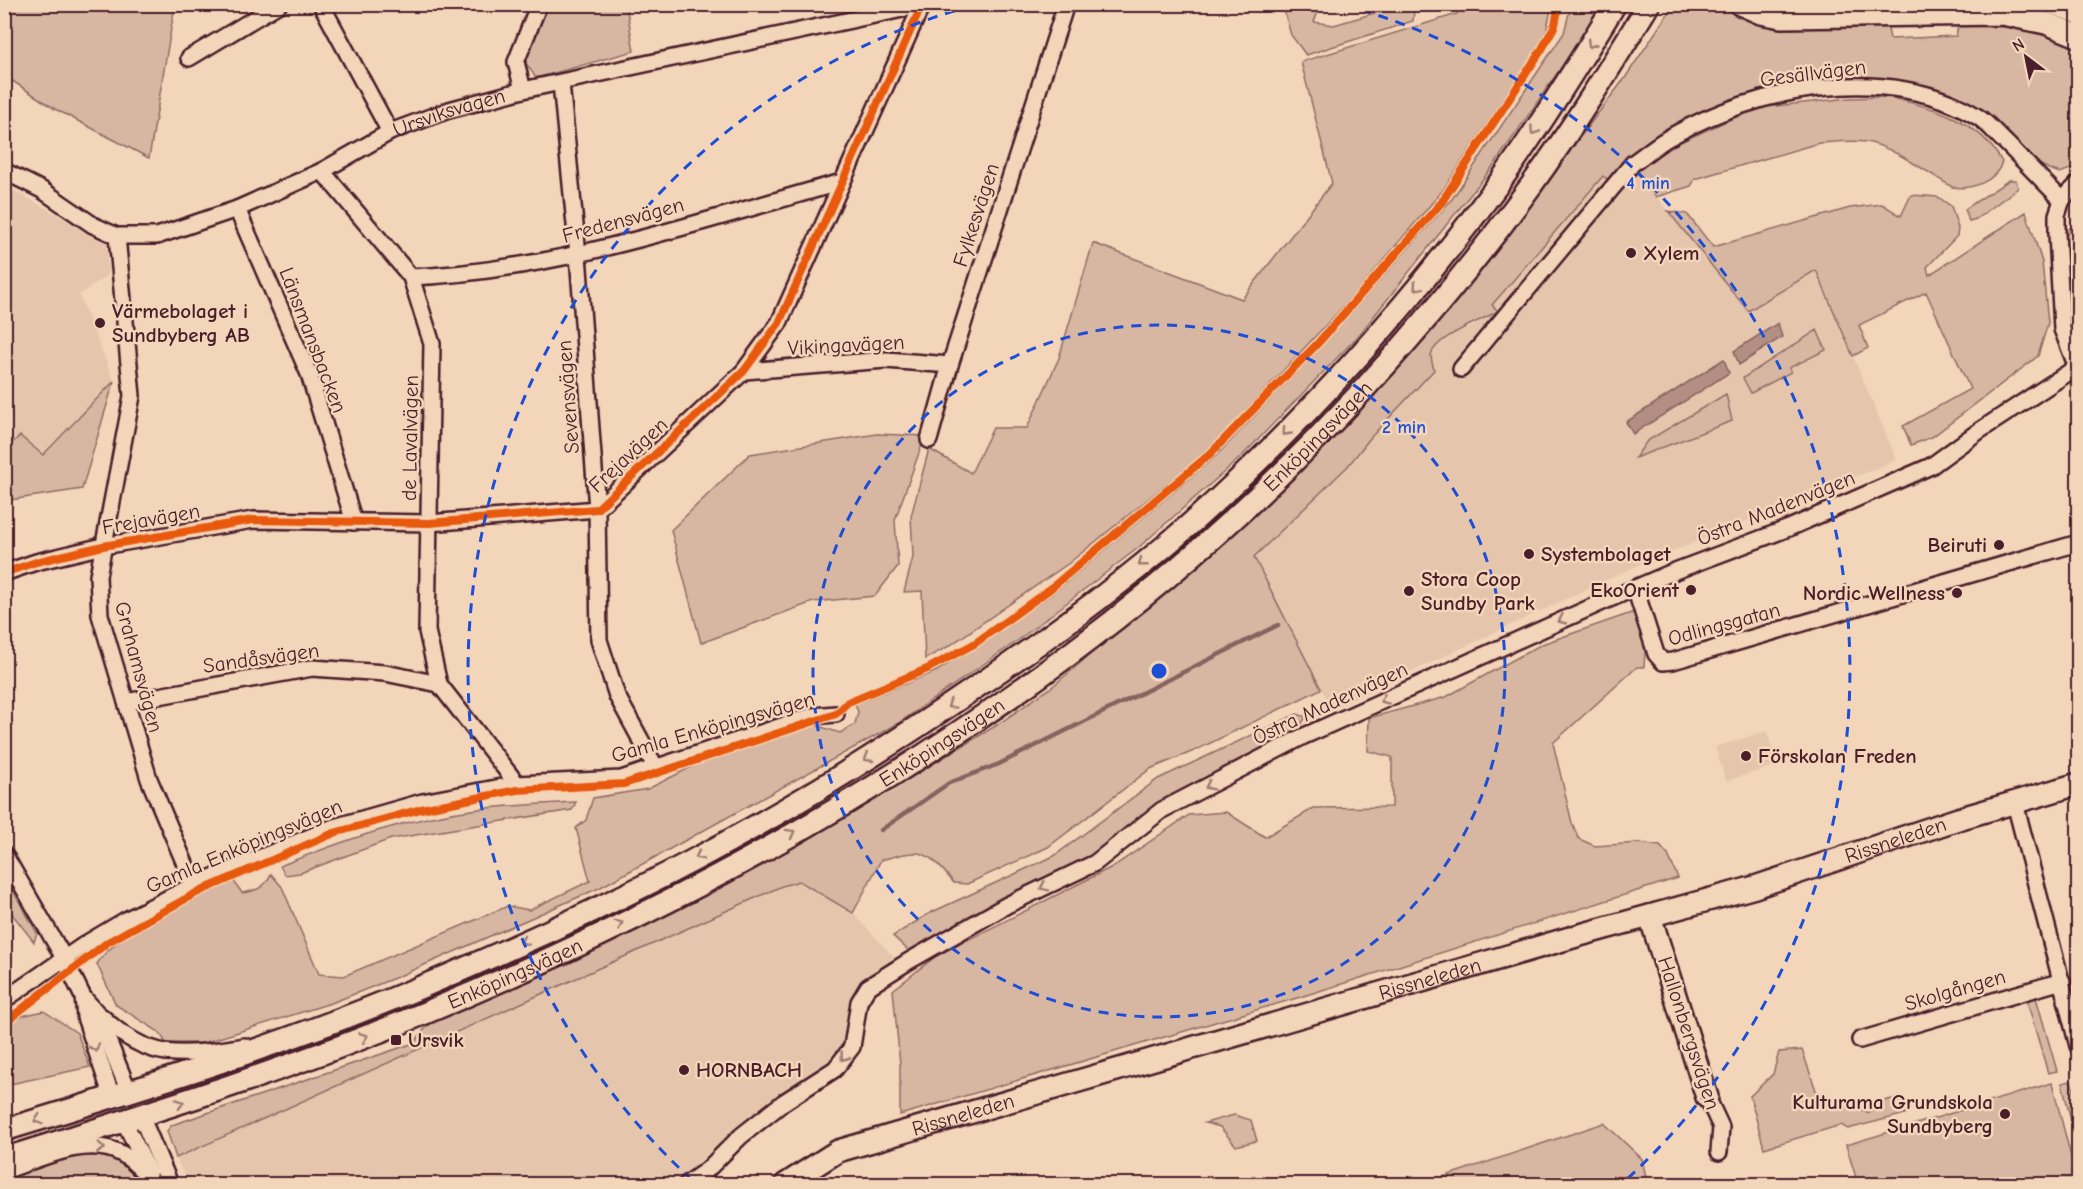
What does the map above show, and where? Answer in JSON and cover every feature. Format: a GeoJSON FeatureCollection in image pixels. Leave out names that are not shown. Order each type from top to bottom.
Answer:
{"type":"FeatureCollection","features":[{"type":"Feature","properties":{"kind":"main road","name":"Enköpingsvägen"},"geometry":{"type":"LineString","coordinates":[[4,1130],[121,1095],[275,1042],[442,978],[588,913],[744,833],[918,728],[1062,628],[1178,534],[1281,438],[1351,364],[1426,276],[1499,183],[1567,83],[1615,4]]}},
{"type":"Feature","properties":{"kind":"main road","name":"Enköpingsvägen"},"geometry":{"type":"LineString","coordinates":[[4,1159],[279,1069],[424,1014],[508,977],[662,903],[752,855],[889,776],[977,720],[1128,609],[1234,518],[1365,387],[1451,287],[1530,186],[1649,4]]}},
{"type":"Feature","properties":{"kind":"main road"},"geometry":{"type":"LineString","coordinates":[[1635,27],[1661,4]]}},
{"type":"Feature","properties":{"kind":"main road"},"geometry":{"type":"LineString","coordinates":[[1740,4],[1761,13],[1781,16],[2002,14],[2046,23],[2079,36]]}},
{"type":"Feature","properties":{"kind":"main road"},"geometry":{"type":"LineString","coordinates":[[2055,4],[2079,13]]}},
{"type":"Feature","properties":{"kind":"main road","name":"Rissneleden"},"geometry":{"type":"LineString","coordinates":[[786,1185],[838,1151],[1755,887],[1958,819],[2079,784]]}},
{"type":"Feature","properties":{"kind":"main road","name":"Hallonbergsvägen"},"geometry":{"type":"LineString","coordinates":[[1650,916],[1707,1097]]}},
{"type":"Feature","properties":{"kind":"main road"},"geometry":{"type":"LineString","coordinates":[[121,1095],[132,1118]]}},
{"type":"Feature","properties":{"kind":"street"},"geometry":{"type":"LineString","coordinates":[[189,58],[279,4]]}},
{"type":"Feature","properties":{"kind":"street"},"geometry":{"type":"LineString","coordinates":[[321,4],[390,132]]}},
{"type":"Feature","properties":{"kind":"street"},"geometry":{"type":"LineString","coordinates":[[522,90],[516,62],[539,4]]}},
{"type":"Feature","properties":{"kind":"street","name":"Fylkesvägen"},"geometry":{"type":"LineString","coordinates":[[929,440],[950,365],[1066,4]]}},
{"type":"Feature","properties":{"kind":"street","name":"Ursviksvägen"},"geometry":{"type":"LineString","coordinates":[[4,171],[42,190],[93,225],[117,236],[157,236],[237,209],[322,171],[390,132],[449,110],[522,90],[898,7],[924,5]]}},
{"type":"Feature","properties":{"kind":"street","name":"Frejavägen"},"geometry":{"type":"LineString","coordinates":[[4,573],[36,562],[103,546],[253,520],[429,523],[597,509],[744,371],[779,323],[924,5]]}},
{"type":"Feature","properties":{"kind":"street","name":"Sevensvägen"},"geometry":{"type":"LineString","coordinates":[[561,83],[578,255],[597,509],[599,640],[617,696],[656,768]]}},
{"type":"Feature","properties":{"kind":"street","name":"Gesällvägen"},"geometry":{"type":"LineString","coordinates":[[1461,369],[1633,163],[1670,137],[1714,115],[1758,100],[1858,86],[1895,87],[1925,92],[1952,103],[1981,119],[2062,200]]}},
{"type":"Feature","properties":{"kind":"street","name":"de Lavalvägen"},"geometry":{"type":"LineString","coordinates":[[322,171],[411,277],[432,344],[427,631],[439,684],[517,784]]}},
{"type":"Feature","properties":{"kind":"street","name":"Fredensvägen"},"geometry":{"type":"LineString","coordinates":[[411,277],[468,275],[578,255],[842,183]]}},
{"type":"Feature","properties":{"kind":"street"},"geometry":{"type":"LineString","coordinates":[[2078,368],[2062,329],[2057,215],[2062,200],[2079,184]]}},
{"type":"Feature","properties":{"kind":"street"},"geometry":{"type":"LineString","coordinates":[[2062,200],[2079,195]]}},
{"type":"Feature","properties":{"kind":"street","name":"Länsmansbacken"},"geometry":{"type":"LineString","coordinates":[[237,209],[309,374],[354,522]]}},
{"type":"Feature","properties":{"kind":"street","name":"Grahamsvägen"},"geometry":{"type":"LineString","coordinates":[[117,236],[132,396],[98,576],[100,615],[149,779],[194,885]]}},
{"type":"Feature","properties":{"kind":"street","name":"Vikingavägen"},"geometry":{"type":"LineString","coordinates":[[744,371],[886,360],[950,365]]}},
{"type":"Feature","properties":{"kind":"street","name":"Östra Madenvägen"},"geometry":{"type":"LineString","coordinates":[[687,1185],[707,1170],[741,1136],[784,1102],[835,1069],[852,1047],[859,1002],[868,987],[1007,905],[1095,863],[1162,810],[1302,737],[1635,588],[1789,528],[1931,466],[1979,431],[2078,368]]}},
{"type":"Feature","properties":{"kind":"street","name":"Odlingsgatan"},"geometry":{"type":"LineString","coordinates":[[1635,588],[1656,654],[1663,662],[2079,543]]}},
{"type":"Feature","properties":{"kind":"street","name":"Sandåsvägen"},"geometry":{"type":"LineString","coordinates":[[126,702],[312,668],[385,673],[439,684]]}},
{"type":"Feature","properties":{"kind":"street","name":"Gamla Enköpingsvägen"},"geometry":{"type":"LineString","coordinates":[[4,1000],[64,958],[124,921],[194,885],[334,827],[422,802],[517,784],[621,779],[812,716],[836,714]]}},
{"type":"Feature","properties":{"kind":"street"},"geometry":{"type":"LineString","coordinates":[[2015,803],[2079,1046]]}},
{"type":"Feature","properties":{"kind":"street"},"geometry":{"type":"LineString","coordinates":[[4,854],[64,958],[83,997],[121,1036],[165,1053],[199,1053],[275,1042]]}},
{"type":"Feature","properties":{"kind":"street","name":"Skolgången"},"geometry":{"type":"LineString","coordinates":[[1860,1040],[2062,981]]}},
{"type":"Feature","properties":{"kind":"street"},"geometry":{"type":"LineString","coordinates":[[83,997],[85,1017],[121,1095]]}},
{"type":"Feature","properties":{"kind":"street"},"geometry":{"type":"LineString","coordinates":[[97,1013],[121,1095]]}},
{"type":"Feature","properties":{"kind":"street","name":"Hallonbergsvägen"},"geometry":{"type":"LineString","coordinates":[[1707,1097],[1721,1127],[1719,1152]]}},
{"type":"Feature","properties":{"kind":"street"},"geometry":{"type":"LineString","coordinates":[[132,1118],[153,1183]]}},
{"type":"Feature","properties":{"kind":"street"},"geometry":{"type":"LineString","coordinates":[[132,1118],[170,1185]]}},
{"type":"Feature","properties":{"kind":"street"},"geometry":{"type":"LineString","coordinates":[[4,1171],[83,1147],[98,1147],[121,1153],[153,1183]]}},
{"type":"Feature","properties":{"kind":"shaded area"},"geometry":{"type":"Polygon","coordinates":[[[1682,4],[1710,5],[1774,26],[1887,24],[1890,39],[1956,36],[1958,26],[2021,27],[2078,48],[2078,166],[2060,173],[2049,169],[2035,162],[1987,114],[1958,98],[1923,86],[1892,80],[1833,82],[1739,101],[1611,182],[1603,176],[1492,305],[1498,311],[1449,336],[1434,348],[1431,355],[1434,370],[1371,437],[1348,466],[1254,557],[1321,689],[1194,751],[1150,769],[1048,847],[967,884],[954,883],[937,863],[923,854],[915,853],[881,860],[853,913],[799,881],[782,886],[176,1158],[167,1131],[172,1125],[414,1043],[427,1026],[439,1019],[530,981],[744,873],[846,817],[997,725],[1053,686],[1250,520],[1340,429],[1448,310],[1625,78],[1669,12],[1682,4]]]}},
{"type":"Feature","properties":{"kind":"shaded area"},"geometry":{"type":"Polygon","coordinates":[[[4,5],[175,5],[149,158],[55,109],[5,76],[4,5]]]}},
{"type":"Feature","properties":{"kind":"shaded area"},"geometry":{"type":"Polygon","coordinates":[[[546,5],[626,5],[634,51],[536,78],[523,59],[546,5]]]}},
{"type":"Feature","properties":{"kind":"shaded area"},"geometry":{"type":"Polygon","coordinates":[[[1285,5],[1321,5],[1314,22],[1334,25],[1402,5],[1411,5],[1414,11],[1413,21],[1306,55],[1291,35],[1283,7],[1285,5]]]}},
{"type":"Feature","properties":{"kind":"shaded area"},"geometry":{"type":"Polygon","coordinates":[[[1455,5],[1552,5],[1545,37],[1443,190],[1353,296],[1209,450],[1069,563],[949,646],[925,659],[922,591],[904,592],[913,557],[911,516],[929,449],[971,473],[993,428],[1027,428],[1059,358],[1093,243],[1242,299],[1332,183],[1301,62],[1457,14],[1455,5]]]}},
{"type":"Feature","properties":{"kind":"shaded area"},"geometry":{"type":"Polygon","coordinates":[[[1571,5],[1604,5],[1494,165],[1359,335],[1241,457],[1138,548],[1017,641],[897,724],[599,888],[397,977],[334,1002],[203,1043],[166,1043],[159,1032],[116,1005],[97,964],[107,951],[139,927],[233,880],[242,893],[260,888],[271,874],[282,887],[319,974],[344,976],[508,906],[529,910],[590,881],[576,828],[586,820],[593,798],[648,789],[703,761],[812,724],[840,733],[855,724],[858,712],[855,704],[937,671],[1051,595],[1217,455],[1325,342],[1452,199],[1564,33],[1571,5]]]}},
{"type":"Feature","properties":{"kind":"shaded area"},"geometry":{"type":"Polygon","coordinates":[[[1886,97],[1936,110],[1967,125],[1992,147],[2002,162],[1999,169],[1989,179],[1975,186],[1952,187],[1887,149],[1866,142],[1848,141],[1819,143],[1695,179],[1691,186],[1656,197],[1637,172],[1665,149],[1731,119],[1767,107],[1850,98],[1886,97]]]}},
{"type":"Feature","properties":{"kind":"shaded area"},"geometry":{"type":"Polygon","coordinates":[[[1629,162],[1747,311],[1816,269],[1897,460],[1634,567],[1332,709],[1253,557],[1348,466],[1371,437],[1433,370],[1431,355],[1438,344],[1447,335],[1471,327],[1497,311],[1492,306],[1604,175],[1629,162]]]}},
{"type":"Feature","properties":{"kind":"shaded area"},"geometry":{"type":"Polygon","coordinates":[[[2009,180],[2016,180],[2018,188],[1976,219],[1969,221],[1965,209],[2009,180]]]}},
{"type":"Feature","properties":{"kind":"shaded area"},"geometry":{"type":"Polygon","coordinates":[[[5,186],[107,242],[108,275],[79,295],[114,381],[43,456],[20,436],[5,449],[5,186]]]}},
{"type":"Feature","properties":{"kind":"shaded area"},"geometry":{"type":"Polygon","coordinates":[[[1911,195],[1938,197],[1951,206],[1958,228],[1957,236],[1927,267],[1929,275],[2026,212],[2042,262],[2048,323],[2038,356],[1932,437],[1911,445],[1903,426],[1970,389],[1926,292],[1859,325],[1868,348],[1853,356],[1816,270],[1748,311],[1668,211],[1687,214],[1713,247],[1850,208],[1882,204],[1901,216],[1911,195]]]}},
{"type":"Feature","properties":{"kind":"shaded area"},"geometry":{"type":"Polygon","coordinates":[[[2078,215],[2078,272],[2070,274],[2065,270],[2066,235],[2078,215]]]}},
{"type":"Feature","properties":{"kind":"shaded area"},"geometry":{"type":"Polygon","coordinates":[[[2075,291],[2078,293],[2078,350],[2072,335],[2068,296],[2075,291]]]}},
{"type":"Feature","properties":{"kind":"shaded area"},"geometry":{"type":"Polygon","coordinates":[[[1778,323],[1782,337],[1739,365],[1734,351],[1778,323]]]}},
{"type":"Feature","properties":{"kind":"shaded area"},"geometry":{"type":"Polygon","coordinates":[[[1817,330],[1826,350],[1789,368],[1791,372],[1751,393],[1743,378],[1817,330]]]}},
{"type":"Feature","properties":{"kind":"shaded area"},"geometry":{"type":"Polygon","coordinates":[[[1724,359],[1729,373],[1633,434],[1626,422],[1724,359]]]}},
{"type":"Feature","properties":{"kind":"shaded area"},"geometry":{"type":"Polygon","coordinates":[[[114,381],[82,489],[10,500],[5,504],[5,449],[20,436],[43,455],[114,381]]]}},
{"type":"Feature","properties":{"kind":"shaded area"},"geometry":{"type":"Polygon","coordinates":[[[1726,394],[1732,421],[1635,458],[1647,441],[1726,394]]]}},
{"type":"Feature","properties":{"kind":"shaded area"},"geometry":{"type":"Polygon","coordinates":[[[877,434],[925,436],[895,520],[898,566],[875,596],[813,602],[701,643],[671,530],[750,454],[877,434]]]}},
{"type":"Feature","properties":{"kind":"shaded area"},"geometry":{"type":"Polygon","coordinates":[[[1637,611],[1645,651],[1644,667],[1637,667],[1553,743],[1572,823],[1579,839],[1595,846],[1639,843],[1660,846],[1668,855],[1678,878],[1297,998],[900,1115],[900,1064],[893,990],[936,956],[1114,866],[1189,815],[1226,812],[1265,837],[1314,808],[1392,807],[1392,757],[1368,751],[1369,718],[1446,697],[1542,644],[1637,611]]]}},
{"type":"Feature","properties":{"kind":"shaded area"},"geometry":{"type":"Polygon","coordinates":[[[1297,714],[1306,717],[1297,731],[1161,802],[1092,856],[1011,895],[910,952],[893,936],[930,913],[1054,856],[1158,779],[1297,714]]]}},
{"type":"Feature","properties":{"kind":"shaded area","name":"Förskolan Freden"},"geometry":{"type":"Polygon","coordinates":[[[1767,731],[1777,765],[1726,781],[1715,747],[1767,731]]]}},
{"type":"Feature","properties":{"kind":"shaded area"},"geometry":{"type":"Polygon","coordinates":[[[576,802],[572,810],[391,839],[300,873],[285,875],[280,866],[353,839],[428,818],[491,808],[576,802]]]}},
{"type":"Feature","properties":{"kind":"shaded area"},"geometry":{"type":"Polygon","coordinates":[[[5,877],[37,933],[34,942],[9,910],[5,911],[5,877]]]}},
{"type":"Feature","properties":{"kind":"shaded area"},"geometry":{"type":"Polygon","coordinates":[[[799,881],[853,913],[894,957],[869,982],[850,1030],[835,1057],[702,1159],[682,1179],[670,1184],[189,1184],[176,1158],[782,886],[799,881]]]}},
{"type":"Feature","properties":{"kind":"shaded area"},"geometry":{"type":"Polygon","coordinates":[[[2035,994],[2057,1071],[2048,1073],[2027,1001],[2035,994]]]}},
{"type":"Feature","properties":{"kind":"shaded area"},"geometry":{"type":"Polygon","coordinates":[[[44,1011],[77,1033],[90,1067],[5,1085],[5,1027],[17,1017],[44,1011]]]}},
{"type":"Feature","properties":{"kind":"shaded area"},"geometry":{"type":"Polygon","coordinates":[[[1802,1050],[1821,1105],[1846,1104],[1868,1113],[1884,1101],[1901,1097],[1905,1114],[1848,1129],[1841,1125],[1764,1148],[1750,1096],[1773,1074],[1779,1052],[1802,1050]]]}},
{"type":"Feature","properties":{"kind":"shaded area"},"geometry":{"type":"Polygon","coordinates":[[[2071,1081],[2078,1104],[2078,1149],[2062,1083],[2071,1081]]]}},
{"type":"Feature","properties":{"kind":"shaded area","name":"Kulturama Grundskola Sundbyberg"},"geometry":{"type":"Polygon","coordinates":[[[2052,1083],[2078,1184],[1858,1184],[1846,1145],[2052,1083]]]}},
{"type":"Feature","properties":{"kind":"shaded area"},"geometry":{"type":"Polygon","coordinates":[[[1234,1115],[1251,1120],[1257,1141],[1236,1146],[1220,1127],[1205,1123],[1234,1115]]]}},
{"type":"Feature","properties":{"kind":"shaded area"},"geometry":{"type":"Polygon","coordinates":[[[1604,1123],[1642,1159],[1647,1182],[1639,1184],[1422,1184],[1604,1123]]]}},
{"type":"Feature","properties":{"kind":"shaded area"},"geometry":{"type":"Polygon","coordinates":[[[86,1152],[115,1156],[149,1184],[5,1184],[5,1178],[86,1152]]]}},
{"type":"Feature","properties":{"kind":"waterway"},"geometry":{"type":"LineString","coordinates":[[881,830],[949,783],[999,764],[1278,625]]}},
{"type":"Feature","properties":{"kind":"cycle path"},"geometry":{"type":"LineString","coordinates":[[4,573],[36,562],[103,546],[253,520],[429,523],[597,509],[744,371],[779,323],[922,5],[926,4]]}},
{"type":"Feature","properties":{"kind":"cycle path"},"geometry":{"type":"LineString","coordinates":[[4,1023],[108,942],[198,892],[334,833],[421,809],[517,790],[624,784],[836,714],[848,702],[927,669],[974,644],[1050,589],[1210,454],[1318,343],[1441,203],[1542,49],[1555,25],[1559,4]]}},
{"type":"Feature","properties":{"kind":"place","name":"Xylem"},"geometry":{"type":"Point","coordinates":[1631,253]}},
{"type":"Feature","properties":{"kind":"place","name":"Värmebolaget i Sundbyberg AB"},"geometry":{"type":"Point","coordinates":[100,323]}},
{"type":"Feature","properties":{"kind":"place","name":"Beiruti"},"geometry":{"type":"Point","coordinates":[1999,545]}},
{"type":"Feature","properties":{"kind":"place","name":"Systembolaget"},"geometry":{"type":"Point","coordinates":[1529,554]}},
{"type":"Feature","properties":{"kind":"place","name":"EkoOrient"},"geometry":{"type":"Point","coordinates":[1691,590]}},
{"type":"Feature","properties":{"kind":"place","name":"Stora Coop Sundby Park"},"geometry":{"type":"Point","coordinates":[1409,591]}},
{"type":"Feature","properties":{"kind":"place","name":"Nordic Wellness"},"geometry":{"type":"Point","coordinates":[1957,593]}},
{"type":"Feature","properties":{"kind":"place","name":"Förskolan Freden"},"geometry":{"type":"Point","coordinates":[1746,756]}},
{"type":"Feature","properties":{"kind":"place","name":"Ursvik"},"geometry":{"type":"Point","coordinates":[396,1040]}},
{"type":"Feature","properties":{"kind":"place","name":"HORNBACH"},"geometry":{"type":"Point","coordinates":[684,1070]}},
{"type":"Feature","properties":{"kind":"place","name":"Kulturama Grundskola Sundbyberg"},"geometry":{"type":"Point","coordinates":[2005,1114]}}]}
